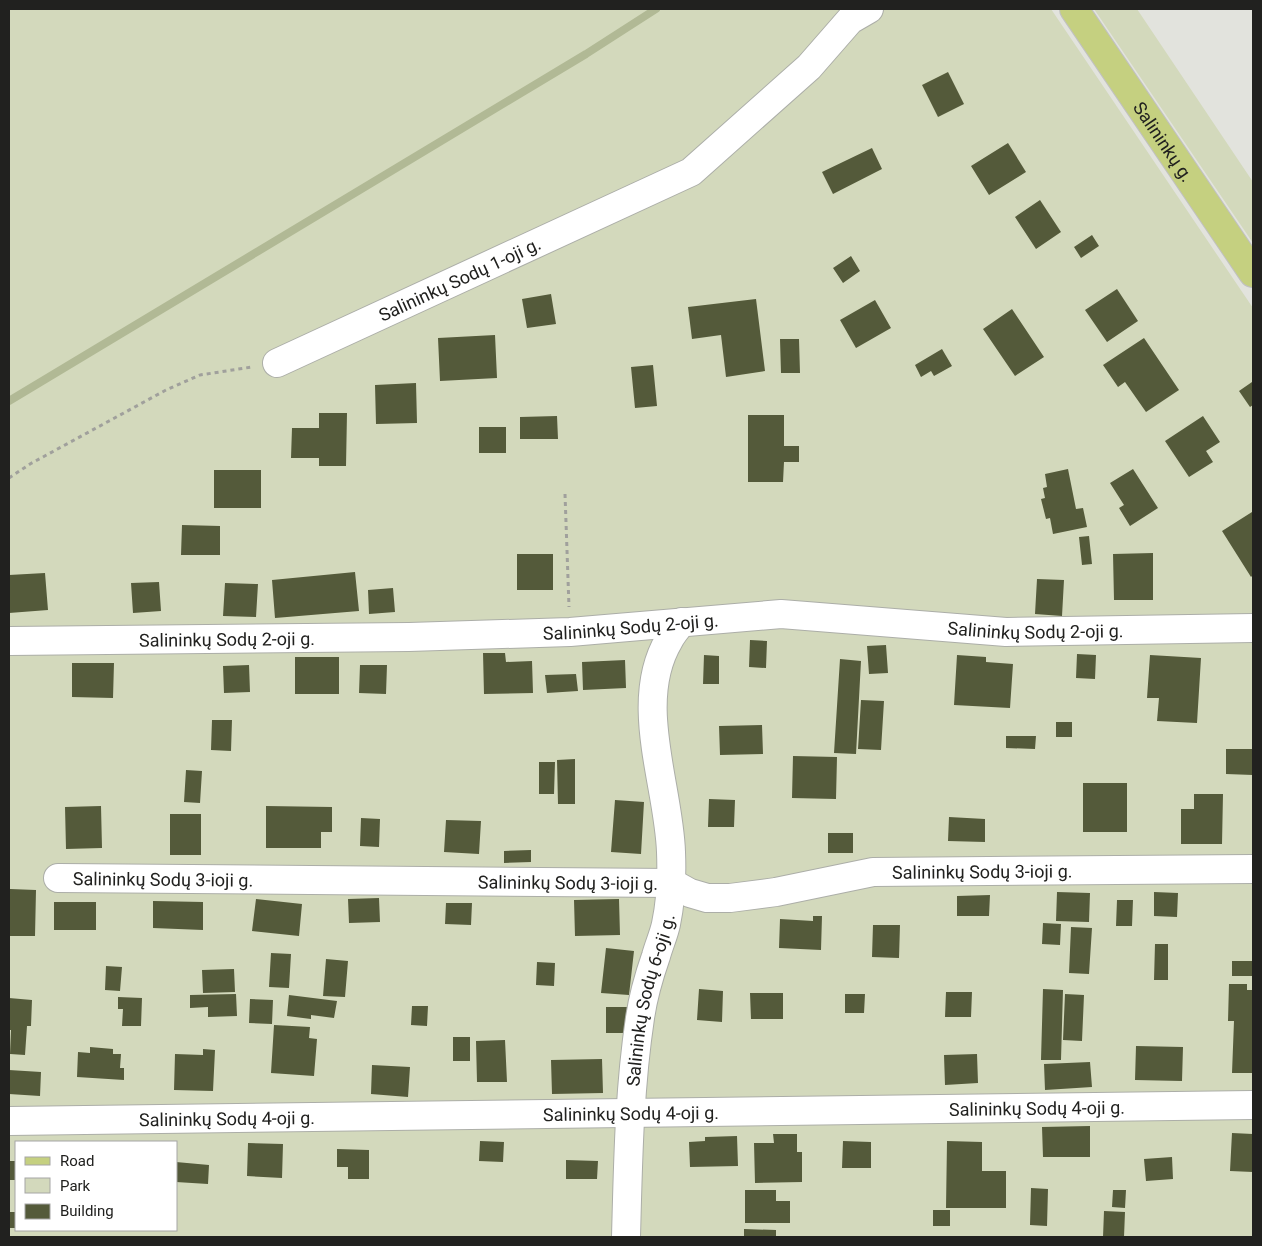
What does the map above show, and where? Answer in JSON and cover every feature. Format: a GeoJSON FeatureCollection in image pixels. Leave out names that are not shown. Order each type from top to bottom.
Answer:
{"type":"FeatureCollection","features":[{"type":"Feature","properties":{"kind":"main road","name":"Salininkų g."},"geometry":{"type":"LineString","coordinates":[[1074,9],[1253,273]]}},
{"type":"Feature","properties":{"kind":"street","name":"Salininkų Sodų 1-oji g."},"geometry":{"type":"LineString","coordinates":[[277,363],[691,172],[809,67],[850,20],[869,9]]}},
{"type":"Feature","properties":{"kind":"street","name":"Salininkų Sodų 2-oji g."},"geometry":{"type":"LineString","coordinates":[[9,641],[408,637],[570,632],[780,614],[1006,632],[1253,628]]}},
{"type":"Feature","properties":{"kind":"street","name":"Salininkų Sodų 6-oji g."},"geometry":{"type":"LineString","coordinates":[[626,1237],[630,1112],[640,1017],[651,971],[666,925],[672,883],[671,850],[654,737],[652,709],[654,682],[668,641],[682,622]]}},
{"type":"Feature","properties":{"kind":"street","name":"Salininkų Sodų 3-ioji g."},"geometry":{"type":"LineString","coordinates":[[58,878],[672,883],[690,893],[707,898],[730,898],[776,892],[873,872],[1253,869]]}},
{"type":"Feature","properties":{"kind":"street","name":"Salininkų Sodų 4-oji g."},"geometry":{"type":"LineString","coordinates":[[9,1121],[1253,1105]]}},
{"type":"Feature","properties":{"kind":"path"},"geometry":{"type":"LineString","coordinates":[[9,478],[166,390],[200,375],[277,363]]}},
{"type":"Feature","properties":{"kind":"path"},"geometry":{"type":"LineString","coordinates":[[565,494],[570,632]]}},
{"type":"Feature","properties":{"kind":"green space"},"geometry":{"type":"Polygon","coordinates":[[[9,9],[1051,9],[1253,308],[1253,1237],[9,1237],[9,9]]]}},
{"type":"Feature","properties":{"kind":"green space"},"geometry":{"type":"Polygon","coordinates":[[[1094,9],[1137,9],[1253,182],[1253,243],[1094,9]]]}},
{"type":"Feature","properties":{"kind":"building"},"geometry":{"type":"Polygon","coordinates":[[[948,72],[964,104],[938,117],[922,85],[948,72]]]}},
{"type":"Feature","properties":{"kind":"building"},"geometry":{"type":"Polygon","coordinates":[[[1008,143],[1026,172],[989,195],[971,166],[1008,143]]]}},
{"type":"Feature","properties":{"kind":"building"},"geometry":{"type":"Polygon","coordinates":[[[872,148],[882,169],[833,194],[822,172],[872,148]]]}},
{"type":"Feature","properties":{"kind":"building"},"geometry":{"type":"Polygon","coordinates":[[[1040,200],[1061,232],[1036,249],[1015,217],[1040,200]]]}},
{"type":"Feature","properties":{"kind":"building"},"geometry":{"type":"Polygon","coordinates":[[[1092,235],[1099,246],[1081,258],[1074,247],[1092,235]]]}},
{"type":"Feature","properties":{"kind":"building"},"geometry":{"type":"Polygon","coordinates":[[[851,256],[860,271],[843,283],[833,268],[851,256]]]}},
{"type":"Feature","properties":{"kind":"building"},"geometry":{"type":"Polygon","coordinates":[[[1117,289],[1138,321],[1107,342],[1085,310],[1117,289]]]}},
{"type":"Feature","properties":{"kind":"building"},"geometry":{"type":"Polygon","coordinates":[[[551,294],[556,324],[527,328],[522,299],[551,294]]]}},
{"type":"Feature","properties":{"kind":"building"},"geometry":{"type":"Polygon","coordinates":[[[756,299],[765,371],[726,377],[721,335],[692,339],[688,307],[756,299]]]}},
{"type":"Feature","properties":{"kind":"building"},"geometry":{"type":"Polygon","coordinates":[[[875,300],[891,328],[856,348],[840,320],[875,300]]]}},
{"type":"Feature","properties":{"kind":"building"},"geometry":{"type":"Polygon","coordinates":[[[1012,309],[1044,357],[1015,376],[983,329],[1012,309]]]}},
{"type":"Feature","properties":{"kind":"building"},"geometry":{"type":"Polygon","coordinates":[[[495,335],[497,378],[440,381],[438,338],[495,335]]]}},
{"type":"Feature","properties":{"kind":"building"},"geometry":{"type":"Polygon","coordinates":[[[1144,338],[1179,390],[1146,412],[1125,382],[1118,387],[1103,365],[1144,338]]]}},
{"type":"Feature","properties":{"kind":"building"},"geometry":{"type":"Polygon","coordinates":[[[780,339],[799,339],[800,373],[781,373],[780,339]]]}},
{"type":"Feature","properties":{"kind":"building"},"geometry":{"type":"Polygon","coordinates":[[[942,349],[952,366],[934,376],[931,371],[921,377],[915,365],[942,349]]]}},
{"type":"Feature","properties":{"kind":"building"},"geometry":{"type":"Polygon","coordinates":[[[653,365],[657,406],[635,408],[631,367],[653,365]]]}},
{"type":"Feature","properties":{"kind":"building"},"geometry":{"type":"Polygon","coordinates":[[[1252,382],[1253,405],[1250,407],[1239,391],[1252,382]]]}},
{"type":"Feature","properties":{"kind":"building"},"geometry":{"type":"Polygon","coordinates":[[[416,383],[417,423],[376,424],[375,385],[416,383]]]}},
{"type":"Feature","properties":{"kind":"building"},"geometry":{"type":"Polygon","coordinates":[[[319,413],[347,413],[346,466],[319,466],[319,458],[291,458],[292,428],[319,428],[319,413]]]}},
{"type":"Feature","properties":{"kind":"building"},"geometry":{"type":"Polygon","coordinates":[[[748,415],[784,415],[784,446],[799,446],[799,462],[784,462],[783,482],[748,482],[748,415]]]}},
{"type":"Feature","properties":{"kind":"building"},"geometry":{"type":"Polygon","coordinates":[[[557,416],[558,439],[520,439],[520,417],[557,416]]]}},
{"type":"Feature","properties":{"kind":"building"},"geometry":{"type":"Polygon","coordinates":[[[1203,416],[1220,442],[1206,451],[1213,462],[1189,477],[1165,441],[1203,416]]]}},
{"type":"Feature","properties":{"kind":"building"},"geometry":{"type":"Polygon","coordinates":[[[479,427],[506,427],[506,453],[479,453],[479,427]]]}},
{"type":"Feature","properties":{"kind":"building"},"geometry":{"type":"Polygon","coordinates":[[[1068,469],[1076,509],[1083,508],[1087,527],[1053,534],[1050,518],[1046,519],[1041,499],[1045,498],[1043,488],[1047,487],[1045,474],[1068,469]]]}},
{"type":"Feature","properties":{"kind":"building"},"geometry":{"type":"Polygon","coordinates":[[[1133,469],[1158,508],[1130,526],[1119,508],[1124,505],[1110,483],[1133,469]]]}},
{"type":"Feature","properties":{"kind":"building"},"geometry":{"type":"Polygon","coordinates":[[[214,470],[261,470],[261,508],[214,508],[214,470]]]}},
{"type":"Feature","properties":{"kind":"building"},"geometry":{"type":"Polygon","coordinates":[[[1252,512],[1253,575],[1251,577],[1222,531],[1252,512]]]}},
{"type":"Feature","properties":{"kind":"building"},"geometry":{"type":"Polygon","coordinates":[[[182,525],[220,526],[220,555],[181,555],[182,525]]]}},
{"type":"Feature","properties":{"kind":"building"},"geometry":{"type":"Polygon","coordinates":[[[1089,536],[1092,564],[1082,565],[1079,537],[1089,536]]]}},
{"type":"Feature","properties":{"kind":"building"},"geometry":{"type":"Polygon","coordinates":[[[1153,553],[1153,600],[1114,600],[1113,554],[1153,553]]]}},
{"type":"Feature","properties":{"kind":"building"},"geometry":{"type":"Polygon","coordinates":[[[517,554],[553,554],[553,590],[517,590],[517,554]]]}},
{"type":"Feature","properties":{"kind":"building"},"geometry":{"type":"Polygon","coordinates":[[[355,572],[359,611],[275,618],[272,580],[355,572]]]}},
{"type":"Feature","properties":{"kind":"building"},"geometry":{"type":"Polygon","coordinates":[[[45,573],[48,610],[9,613],[9,575],[45,573]]]}},
{"type":"Feature","properties":{"kind":"building"},"geometry":{"type":"Polygon","coordinates":[[[1037,579],[1064,580],[1062,616],[1035,614],[1037,579]]]}},
{"type":"Feature","properties":{"kind":"building"},"geometry":{"type":"Polygon","coordinates":[[[159,582],[161,611],[133,613],[131,583],[159,582]]]}},
{"type":"Feature","properties":{"kind":"building"},"geometry":{"type":"Polygon","coordinates":[[[225,583],[258,584],[256,617],[223,616],[225,583]]]}},
{"type":"Feature","properties":{"kind":"building"},"geometry":{"type":"Polygon","coordinates":[[[393,588],[395,612],[369,614],[368,590],[393,588]]]}},
{"type":"Feature","properties":{"kind":"building"},"geometry":{"type":"Polygon","coordinates":[[[750,640],[767,641],[766,668],[749,667],[750,640]]]}},
{"type":"Feature","properties":{"kind":"building"},"geometry":{"type":"Polygon","coordinates":[[[886,645],[888,673],[869,674],[867,646],[886,645]]]}},
{"type":"Feature","properties":{"kind":"building"},"geometry":{"type":"Polygon","coordinates":[[[483,653],[505,653],[506,662],[532,661],[533,693],[484,694],[483,653]]]}},
{"type":"Feature","properties":{"kind":"building"},"geometry":{"type":"Polygon","coordinates":[[[1077,654],[1096,655],[1095,679],[1076,678],[1077,654]]]}},
{"type":"Feature","properties":{"kind":"building"},"geometry":{"type":"Polygon","coordinates":[[[704,655],[719,656],[719,684],[703,684],[704,655]]]}},
{"type":"Feature","properties":{"kind":"building"},"geometry":{"type":"Polygon","coordinates":[[[957,655],[986,657],[986,662],[1013,664],[1010,708],[954,705],[957,655]]]}},
{"type":"Feature","properties":{"kind":"building"},"geometry":{"type":"Polygon","coordinates":[[[1150,655],[1201,658],[1197,723],[1157,721],[1159,698],[1147,698],[1150,655]]]}},
{"type":"Feature","properties":{"kind":"building"},"geometry":{"type":"Polygon","coordinates":[[[295,657],[339,657],[339,694],[295,694],[295,657]]]}},
{"type":"Feature","properties":{"kind":"building"},"geometry":{"type":"Polygon","coordinates":[[[840,659],[861,661],[856,754],[834,753],[840,659]]]}},
{"type":"Feature","properties":{"kind":"building"},"geometry":{"type":"Polygon","coordinates":[[[625,660],[626,688],[583,690],[582,662],[625,660]]]}},
{"type":"Feature","properties":{"kind":"building"},"geometry":{"type":"Polygon","coordinates":[[[72,663],[114,663],[113,698],[72,697],[72,663]]]}},
{"type":"Feature","properties":{"kind":"building"},"geometry":{"type":"Polygon","coordinates":[[[249,665],[250,692],[224,693],[223,666],[249,665]]]}},
{"type":"Feature","properties":{"kind":"building"},"geometry":{"type":"Polygon","coordinates":[[[360,665],[387,665],[386,694],[359,693],[360,665]]]}},
{"type":"Feature","properties":{"kind":"building"},"geometry":{"type":"Polygon","coordinates":[[[576,674],[578,691],[547,693],[545,675],[576,674]]]}},
{"type":"Feature","properties":{"kind":"building"},"geometry":{"type":"Polygon","coordinates":[[[861,700],[884,701],[881,750],[858,749],[861,700]]]}},
{"type":"Feature","properties":{"kind":"building"},"geometry":{"type":"Polygon","coordinates":[[[212,720],[232,720],[231,751],[211,750],[212,720]]]}},
{"type":"Feature","properties":{"kind":"building"},"geometry":{"type":"Polygon","coordinates":[[[1056,722],[1072,722],[1072,737],[1056,737],[1056,722]]]}},
{"type":"Feature","properties":{"kind":"building"},"geometry":{"type":"Polygon","coordinates":[[[762,725],[763,754],[720,755],[719,726],[762,725]]]}},
{"type":"Feature","properties":{"kind":"building"},"geometry":{"type":"Polygon","coordinates":[[[1006,736],[1036,736],[1035,749],[1006,748],[1006,736]]]}},
{"type":"Feature","properties":{"kind":"building"},"geometry":{"type":"Polygon","coordinates":[[[1226,749],[1253,749],[1253,775],[1226,774],[1226,749]]]}},
{"type":"Feature","properties":{"kind":"building"},"geometry":{"type":"Polygon","coordinates":[[[793,756],[837,757],[836,799],[792,798],[793,756]]]}},
{"type":"Feature","properties":{"kind":"building"},"geometry":{"type":"Polygon","coordinates":[[[575,759],[575,804],[558,804],[557,760],[575,759]]]}},
{"type":"Feature","properties":{"kind":"building"},"geometry":{"type":"Polygon","coordinates":[[[539,762],[555,762],[554,794],[539,794],[539,762]]]}},
{"type":"Feature","properties":{"kind":"building"},"geometry":{"type":"Polygon","coordinates":[[[186,770],[202,771],[200,803],[184,802],[186,770]]]}},
{"type":"Feature","properties":{"kind":"building"},"geometry":{"type":"Polygon","coordinates":[[[1083,783],[1127,783],[1127,832],[1083,832],[1083,783]]]}},
{"type":"Feature","properties":{"kind":"building"},"geometry":{"type":"Polygon","coordinates":[[[1194,794],[1223,794],[1222,844],[1181,844],[1181,809],[1194,809],[1194,794]]]}},
{"type":"Feature","properties":{"kind":"building"},"geometry":{"type":"Polygon","coordinates":[[[709,799],[735,800],[734,827],[708,827],[709,799]]]}},
{"type":"Feature","properties":{"kind":"building"},"geometry":{"type":"Polygon","coordinates":[[[615,800],[644,802],[641,854],[611,852],[615,800]]]}},
{"type":"Feature","properties":{"kind":"building"},"geometry":{"type":"Polygon","coordinates":[[[101,806],[102,848],[66,849],[65,807],[101,806]]]}},
{"type":"Feature","properties":{"kind":"building"},"geometry":{"type":"Polygon","coordinates":[[[266,806],[332,807],[332,832],[321,832],[321,848],[266,848],[266,806]]]}},
{"type":"Feature","properties":{"kind":"building"},"geometry":{"type":"Polygon","coordinates":[[[170,814],[201,814],[201,855],[170,855],[170,814]]]}},
{"type":"Feature","properties":{"kind":"building"},"geometry":{"type":"Polygon","coordinates":[[[949,817],[985,819],[985,842],[948,841],[949,817]]]}},
{"type":"Feature","properties":{"kind":"building"},"geometry":{"type":"Polygon","coordinates":[[[361,818],[380,819],[379,847],[360,846],[361,818]]]}},
{"type":"Feature","properties":{"kind":"building"},"geometry":{"type":"Polygon","coordinates":[[[446,820],[481,821],[479,854],[444,852],[446,820]]]}},
{"type":"Feature","properties":{"kind":"building"},"geometry":{"type":"Polygon","coordinates":[[[828,833],[853,833],[853,853],[828,853],[828,833]]]}},
{"type":"Feature","properties":{"kind":"building"},"geometry":{"type":"Polygon","coordinates":[[[531,850],[531,862],[504,863],[504,851],[531,850]]]}},
{"type":"Feature","properties":{"kind":"building"},"geometry":{"type":"Polygon","coordinates":[[[10,889],[36,890],[35,936],[9,936],[10,889]]]}},
{"type":"Feature","properties":{"kind":"building"},"geometry":{"type":"Polygon","coordinates":[[[1057,892],[1090,893],[1089,922],[1056,921],[1057,892]]]}},
{"type":"Feature","properties":{"kind":"building"},"geometry":{"type":"Polygon","coordinates":[[[1154,892],[1178,893],[1177,917],[1154,916],[1154,892]]]}},
{"type":"Feature","properties":{"kind":"building"},"geometry":{"type":"Polygon","coordinates":[[[990,895],[989,916],[957,916],[957,896],[990,895]]]}},
{"type":"Feature","properties":{"kind":"building"},"geometry":{"type":"Polygon","coordinates":[[[379,898],[380,922],[349,923],[348,899],[379,898]]]}},
{"type":"Feature","properties":{"kind":"building"},"geometry":{"type":"Polygon","coordinates":[[[256,899],[302,904],[299,936],[252,931],[256,899]]]}},
{"type":"Feature","properties":{"kind":"building"},"geometry":{"type":"Polygon","coordinates":[[[619,899],[620,935],[575,936],[574,900],[619,899]]]}},
{"type":"Feature","properties":{"kind":"building"},"geometry":{"type":"Polygon","coordinates":[[[1117,900],[1133,900],[1132,926],[1116,926],[1117,900]]]}},
{"type":"Feature","properties":{"kind":"building"},"geometry":{"type":"Polygon","coordinates":[[[153,901],[203,902],[203,930],[153,928],[153,901]]]}},
{"type":"Feature","properties":{"kind":"building"},"geometry":{"type":"Polygon","coordinates":[[[54,902],[96,902],[96,930],[54,930],[54,902]]]}},
{"type":"Feature","properties":{"kind":"building"},"geometry":{"type":"Polygon","coordinates":[[[446,903],[472,903],[471,925],[445,924],[446,903]]]}},
{"type":"Feature","properties":{"kind":"building"},"geometry":{"type":"Polygon","coordinates":[[[813,916],[822,916],[821,950],[779,948],[780,919],[813,921],[813,916]]]}},
{"type":"Feature","properties":{"kind":"building"},"geometry":{"type":"Polygon","coordinates":[[[1043,923],[1061,924],[1060,945],[1042,944],[1043,923]]]}},
{"type":"Feature","properties":{"kind":"building"},"geometry":{"type":"Polygon","coordinates":[[[873,925],[900,925],[899,958],[872,957],[873,925]]]}},
{"type":"Feature","properties":{"kind":"building"},"geometry":{"type":"Polygon","coordinates":[[[1071,927],[1092,928],[1089,974],[1069,973],[1071,927]]]}},
{"type":"Feature","properties":{"kind":"building"},"geometry":{"type":"Polygon","coordinates":[[[1155,944],[1168,944],[1168,980],[1154,980],[1155,944]]]}},
{"type":"Feature","properties":{"kind":"building"},"geometry":{"type":"Polygon","coordinates":[[[606,948],[634,951],[629,995],[601,993],[606,948]]]}},
{"type":"Feature","properties":{"kind":"building"},"geometry":{"type":"Polygon","coordinates":[[[271,953],[291,954],[289,988],[269,987],[271,953]]]}},
{"type":"Feature","properties":{"kind":"building"},"geometry":{"type":"Polygon","coordinates":[[[326,959],[348,961],[345,997],[323,996],[326,959]]]}},
{"type":"Feature","properties":{"kind":"building"},"geometry":{"type":"Polygon","coordinates":[[[1232,961],[1253,961],[1253,976],[1232,976],[1232,961]]]}},
{"type":"Feature","properties":{"kind":"building"},"geometry":{"type":"Polygon","coordinates":[[[537,962],[555,963],[554,986],[536,985],[537,962]]]}},
{"type":"Feature","properties":{"kind":"building"},"geometry":{"type":"Polygon","coordinates":[[[106,966],[122,967],[120,991],[105,990],[106,966]]]}},
{"type":"Feature","properties":{"kind":"building"},"geometry":{"type":"Polygon","coordinates":[[[234,969],[235,992],[203,993],[202,970],[234,969]]]}},
{"type":"Feature","properties":{"kind":"building"},"geometry":{"type":"Polygon","coordinates":[[[1229,984],[1247,984],[1247,990],[1253,990],[1253,1073],[1232,1073],[1234,1021],[1228,1021],[1229,984]]]}},
{"type":"Feature","properties":{"kind":"building"},"geometry":{"type":"Polygon","coordinates":[[[699,989],[723,991],[722,1022],[697,1020],[699,989]]]}},
{"type":"Feature","properties":{"kind":"building"},"geometry":{"type":"Polygon","coordinates":[[[1043,989],[1063,990],[1061,1060],[1041,1060],[1043,989]]]}},
{"type":"Feature","properties":{"kind":"building"},"geometry":{"type":"Polygon","coordinates":[[[946,992],[972,992],[971,1017],[945,1017],[946,992]]]}},
{"type":"Feature","properties":{"kind":"building"},"geometry":{"type":"Polygon","coordinates":[[[750,993],[783,993],[783,1019],[751,1019],[750,993]]]}},
{"type":"Feature","properties":{"kind":"building"},"geometry":{"type":"Polygon","coordinates":[[[236,994],[237,1016],[208,1017],[208,1007],[190,1008],[190,995],[236,994]]]}},
{"type":"Feature","properties":{"kind":"building"},"geometry":{"type":"Polygon","coordinates":[[[845,994],[865,994],[864,1013],[845,1013],[845,994]]]}},
{"type":"Feature","properties":{"kind":"building"},"geometry":{"type":"Polygon","coordinates":[[[1065,994],[1084,995],[1082,1041],[1063,1040],[1065,994]]]}},
{"type":"Feature","properties":{"kind":"building"},"geometry":{"type":"Polygon","coordinates":[[[289,995],[337,1001],[334,1018],[311,1015],[311,1019],[287,1016],[289,995]]]}},
{"type":"Feature","properties":{"kind":"building"},"geometry":{"type":"Polygon","coordinates":[[[118,997],[142,998],[141,1026],[122,1026],[123,1009],[118,1009],[118,997]]]}},
{"type":"Feature","properties":{"kind":"building"},"geometry":{"type":"Polygon","coordinates":[[[9,998],[32,1000],[31,1026],[27,1026],[25,1055],[10,1054],[9,998]]]}},
{"type":"Feature","properties":{"kind":"building"},"geometry":{"type":"Polygon","coordinates":[[[250,999],[273,1000],[272,1024],[249,1023],[250,999]]]}},
{"type":"Feature","properties":{"kind":"building"},"geometry":{"type":"Polygon","coordinates":[[[412,1006],[428,1006],[427,1026],[411,1025],[412,1006]]]}},
{"type":"Feature","properties":{"kind":"building"},"geometry":{"type":"Polygon","coordinates":[[[606,1007],[628,1007],[629,1033],[606,1033],[606,1007]]]}},
{"type":"Feature","properties":{"kind":"building"},"geometry":{"type":"Polygon","coordinates":[[[274,1025],[310,1027],[309,1038],[317,1039],[314,1076],[271,1073],[274,1025]]]}},
{"type":"Feature","properties":{"kind":"building"},"geometry":{"type":"Polygon","coordinates":[[[453,1037],[470,1037],[470,1061],[453,1061],[453,1037]]]}},
{"type":"Feature","properties":{"kind":"building"},"geometry":{"type":"Polygon","coordinates":[[[505,1040],[507,1082],[477,1082],[476,1041],[505,1040]]]}},
{"type":"Feature","properties":{"kind":"building"},"geometry":{"type":"Polygon","coordinates":[[[1136,1046],[1183,1047],[1182,1081],[1135,1080],[1136,1046]]]}},
{"type":"Feature","properties":{"kind":"building"},"geometry":{"type":"Polygon","coordinates":[[[90,1047],[113,1049],[113,1054],[121,1054],[120,1068],[124,1068],[124,1080],[77,1077],[78,1052],[90,1053],[90,1047]]]}},
{"type":"Feature","properties":{"kind":"building"},"geometry":{"type":"Polygon","coordinates":[[[203,1049],[215,1050],[213,1091],[174,1090],[175,1054],[203,1055],[203,1049]]]}},
{"type":"Feature","properties":{"kind":"building"},"geometry":{"type":"Polygon","coordinates":[[[977,1054],[978,1083],[945,1085],[944,1055],[977,1054]]]}},
{"type":"Feature","properties":{"kind":"building"},"geometry":{"type":"Polygon","coordinates":[[[602,1059],[603,1093],[552,1094],[551,1060],[602,1059]]]}},
{"type":"Feature","properties":{"kind":"building"},"geometry":{"type":"Polygon","coordinates":[[[1090,1062],[1092,1087],[1045,1090],[1044,1064],[1090,1062]]]}},
{"type":"Feature","properties":{"kind":"building"},"geometry":{"type":"Polygon","coordinates":[[[372,1065],[410,1067],[408,1097],[371,1094],[372,1065]]]}},
{"type":"Feature","properties":{"kind":"building"},"geometry":{"type":"Polygon","coordinates":[[[9,1070],[41,1072],[40,1096],[9,1094],[9,1070]]]}},
{"type":"Feature","properties":{"kind":"building"},"geometry":{"type":"Polygon","coordinates":[[[1090,1126],[1090,1157],[1043,1157],[1042,1127],[1090,1126]]]}},
{"type":"Feature","properties":{"kind":"building"},"geometry":{"type":"Polygon","coordinates":[[[1232,1133],[1253,1134],[1253,1172],[1230,1171],[1232,1133]]]}},
{"type":"Feature","properties":{"kind":"building"},"geometry":{"type":"Polygon","coordinates":[[[773,1134],[797,1134],[797,1152],[802,1152],[802,1182],[755,1183],[754,1143],[774,1143],[773,1134]]]}},
{"type":"Feature","properties":{"kind":"building"},"geometry":{"type":"Polygon","coordinates":[[[737,1136],[738,1166],[690,1167],[689,1142],[705,1141],[705,1137],[737,1136]]]}},
{"type":"Feature","properties":{"kind":"building"},"geometry":{"type":"Polygon","coordinates":[[[480,1141],[504,1142],[503,1162],[479,1161],[480,1141]]]}},
{"type":"Feature","properties":{"kind":"building"},"geometry":{"type":"Polygon","coordinates":[[[843,1141],[871,1142],[871,1168],[842,1168],[843,1141]]]}},
{"type":"Feature","properties":{"kind":"building"},"geometry":{"type":"Polygon","coordinates":[[[947,1141],[982,1142],[982,1171],[1006,1171],[1006,1208],[946,1208],[947,1141]]]}},
{"type":"Feature","properties":{"kind":"building"},"geometry":{"type":"Polygon","coordinates":[[[248,1143],[283,1144],[282,1178],[247,1176],[248,1143]]]}},
{"type":"Feature","properties":{"kind":"building"},"geometry":{"type":"Polygon","coordinates":[[[337,1149],[369,1150],[369,1179],[348,1179],[348,1167],[337,1167],[337,1149]]]}},
{"type":"Feature","properties":{"kind":"building"},"geometry":{"type":"Polygon","coordinates":[[[1172,1157],[1173,1179],[1146,1181],[1144,1159],[1172,1157]]]}},
{"type":"Feature","properties":{"kind":"building"},"geometry":{"type":"Polygon","coordinates":[[[566,1160],[598,1161],[597,1179],[566,1179],[566,1160]]]}},
{"type":"Feature","properties":{"kind":"building"},"geometry":{"type":"Polygon","coordinates":[[[9,1161],[15,1161],[15,1180],[9,1180],[9,1161]]]}},
{"type":"Feature","properties":{"kind":"building"},"geometry":{"type":"Polygon","coordinates":[[[178,1162],[209,1165],[208,1184],[178,1182],[178,1162]]]}},
{"type":"Feature","properties":{"kind":"building"},"geometry":{"type":"Polygon","coordinates":[[[1031,1188],[1048,1189],[1047,1226],[1030,1225],[1031,1188]]]}},
{"type":"Feature","properties":{"kind":"building"},"geometry":{"type":"Polygon","coordinates":[[[745,1190],[776,1190],[776,1201],[790,1201],[790,1223],[745,1223],[745,1190]]]}},
{"type":"Feature","properties":{"kind":"building"},"geometry":{"type":"Polygon","coordinates":[[[1113,1190],[1126,1190],[1125,1208],[1112,1207],[1113,1190]]]}},
{"type":"Feature","properties":{"kind":"building"},"geometry":{"type":"Polygon","coordinates":[[[933,1210],[950,1210],[950,1226],[933,1226],[933,1210]]]}},
{"type":"Feature","properties":{"kind":"building"},"geometry":{"type":"Polygon","coordinates":[[[1104,1211],[1125,1212],[1124,1237],[1103,1237],[1104,1211]]]}},
{"type":"Feature","properties":{"kind":"building"},"geometry":{"type":"Polygon","coordinates":[[[9,1212],[15,1212],[15,1228],[9,1228],[9,1212]]]}},
{"type":"Feature","properties":{"kind":"building"},"geometry":{"type":"Polygon","coordinates":[[[744,1229],[776,1230],[776,1237],[744,1237],[744,1229]]]}},
{"type":"Feature","properties":{"kind":"waterway"},"geometry":{"type":"LineString","coordinates":[[9,401],[586,54],[656,9]]}}]}
